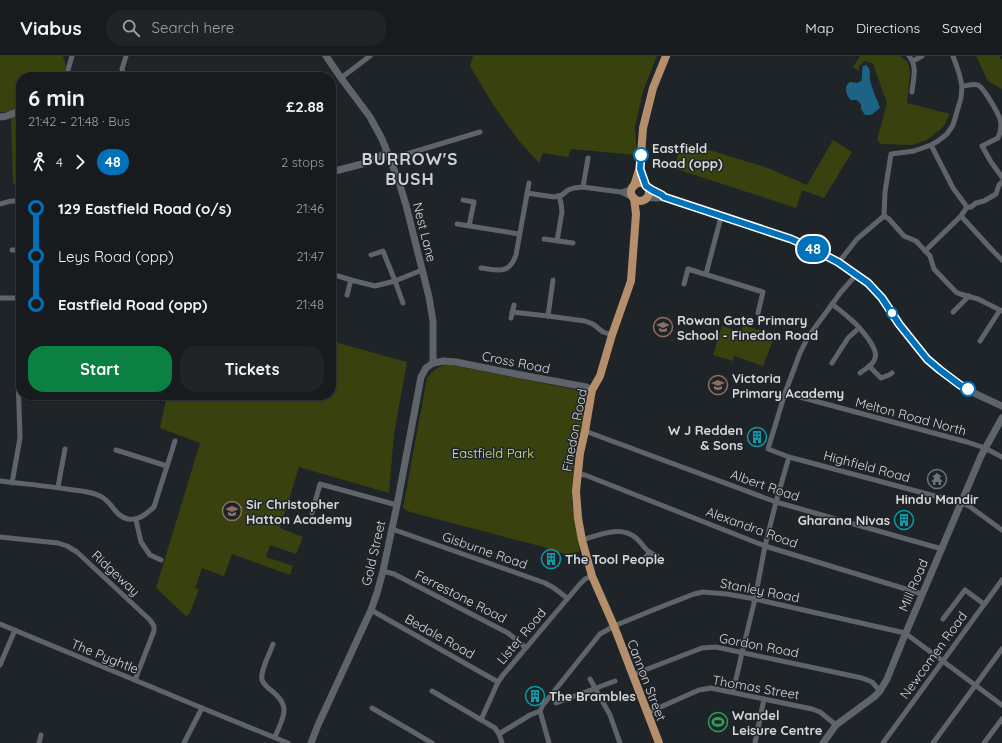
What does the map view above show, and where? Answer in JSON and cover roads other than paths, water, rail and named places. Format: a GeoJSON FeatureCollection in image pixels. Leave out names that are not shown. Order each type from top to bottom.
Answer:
{"type":"FeatureCollection","features":[{"type":"Feature","properties":{"kind":"main road"},"geometry":{"type":"LineString","coordinates":[[640,169],[648,192],[645,199],[638,201],[633,198],[631,193],[640,169],[643,128],[653,88],[666,56]]}},
{"type":"Feature","properties":{"kind":"main road"},"geometry":{"type":"LineString","coordinates":[[633,187],[639,184],[647,187]]}},
{"type":"Feature","properties":{"kind":"main road","name":"Finedon Road"},"geometry":{"type":"LineString","coordinates":[[614,626],[592,576],[582,540],[578,518],[577,474],[592,390],[600,376],[612,335],[631,281],[636,214],[633,198]]}},
{"type":"Feature","properties":{"kind":"main road","name":"Finedon Road"},"geometry":{"type":"LineString","coordinates":[[636,214],[645,199]]}},
{"type":"Feature","properties":{"kind":"main road","name":"Cannon Street"},"geometry":{"type":"LineString","coordinates":[[614,626],[659,743]]}},
{"type":"Feature","properties":{"kind":"street"},"geometry":{"type":"LineString","coordinates":[[67,72],[72,56]]}},
{"type":"Feature","properties":{"kind":"street"},"geometry":{"type":"LineString","coordinates":[[123,72],[122,69],[126,56]]}},
{"type":"Feature","properties":{"kind":"street","name":"Nest Lane"},"geometry":{"type":"LineString","coordinates":[[326,56],[370,117],[389,156],[406,205],[429,297],[433,322],[433,363]]}},
{"type":"Feature","properties":{"kind":"street"},"geometry":{"type":"LineString","coordinates":[[341,78],[370,56]]}},
{"type":"Feature","properties":{"kind":"street"},"geometry":{"type":"LineString","coordinates":[[912,92],[915,68],[911,58],[922,56]]}},
{"type":"Feature","properties":{"kind":"street"},"geometry":{"type":"LineString","coordinates":[[838,262],[857,239],[884,216],[885,192],[891,154],[914,151],[931,145],[947,134],[953,125],[962,86],[953,56]]}},
{"type":"Feature","properties":{"kind":"street"},"geometry":{"type":"LineString","coordinates":[[962,86],[977,85],[981,88],[1001,120],[998,138],[982,146],[1002,177]]}},
{"type":"Feature","properties":{"kind":"street"},"geometry":{"type":"LineString","coordinates":[[0,117],[5,117],[16,112]]}},
{"type":"Feature","properties":{"kind":"street"},"geometry":{"type":"LineString","coordinates":[[336,169],[362,164],[480,132]]}},
{"type":"Feature","properties":{"kind":"street"},"geometry":{"type":"LineString","coordinates":[[931,145],[954,188],[967,207]]}},
{"type":"Feature","properties":{"kind":"street"},"geometry":{"type":"LineString","coordinates":[[583,187],[588,158]]}},
{"type":"Feature","properties":{"kind":"street"},"geometry":{"type":"LineString","coordinates":[[925,251],[961,216],[967,207],[971,207],[976,202],[984,202],[996,194],[999,185],[1002,182]]}},
{"type":"Feature","properties":{"kind":"street"},"geometry":{"type":"LineString","coordinates":[[480,268],[498,270],[504,269],[509,267],[513,262],[516,254],[529,183]]}},
{"type":"Feature","properties":{"kind":"street"},"geometry":{"type":"LineString","coordinates":[[527,193],[554,197],[568,190],[583,187],[621,192],[633,198]]}},
{"type":"Feature","properties":{"kind":"street"},"geometry":{"type":"LineString","coordinates":[[621,192],[633,187]]}},
{"type":"Feature","properties":{"kind":"street"},"geometry":{"type":"LineString","coordinates":[[647,187],[664,197],[791,239],[838,262],[868,283],[882,298],[899,324],[927,359],[960,385],[1002,406]]}},
{"type":"Feature","properties":{"kind":"street"},"geometry":{"type":"LineString","coordinates":[[557,241],[562,212],[561,203],[558,196]]}},
{"type":"Feature","properties":{"kind":"street"},"geometry":{"type":"LineString","coordinates":[[645,199],[652,197],[664,197]]}},
{"type":"Feature","properties":{"kind":"street"},"geometry":{"type":"LineString","coordinates":[[463,200],[474,202],[469,226]]}},
{"type":"Feature","properties":{"kind":"street"},"geometry":{"type":"LineString","coordinates":[[0,204],[16,201]]}},
{"type":"Feature","properties":{"kind":"street"},"geometry":{"type":"LineString","coordinates":[[884,216],[889,219],[904,236],[916,241],[930,256],[934,269],[956,292],[978,299],[1001,310],[980,341]]}},
{"type":"Feature","properties":{"kind":"street"},"geometry":{"type":"LineString","coordinates":[[961,216],[1002,258]]}},
{"type":"Feature","properties":{"kind":"street"},"geometry":{"type":"LineString","coordinates":[[706,274],[721,217]]}},
{"type":"Feature","properties":{"kind":"street"},"geometry":{"type":"LineString","coordinates":[[457,224],[519,234]]}},
{"type":"Feature","properties":{"kind":"street"},"geometry":{"type":"LineString","coordinates":[[544,239],[573,243]]}},
{"type":"Feature","properties":{"kind":"street"},"geometry":{"type":"LineString","coordinates":[[371,255],[383,251],[395,280],[402,303]]}},
{"type":"Feature","properties":{"kind":"street"},"geometry":{"type":"LineString","coordinates":[[684,284],[688,269],[763,292],[758,313]]}},
{"type":"Feature","properties":{"kind":"street"},"geometry":{"type":"LineString","coordinates":[[338,276],[374,286],[422,270]]}},
{"type":"Feature","properties":{"kind":"street"},"geometry":{"type":"LineString","coordinates":[[785,393],[800,352],[808,337],[832,304],[856,275]]}},
{"type":"Feature","properties":{"kind":"street"},"geometry":{"type":"LineString","coordinates":[[346,295],[351,280]]}},
{"type":"Feature","properties":{"kind":"street"},"geometry":{"type":"LineString","coordinates":[[548,316],[553,280]]}},
{"type":"Feature","properties":{"kind":"street"},"geometry":{"type":"LineString","coordinates":[[953,312],[970,296]]}},
{"type":"Feature","properties":{"kind":"street"},"geometry":{"type":"LineString","coordinates":[[0,298],[16,298]]}},
{"type":"Feature","properties":{"kind":"street"},"geometry":{"type":"LineString","coordinates":[[832,304],[850,318],[866,337],[875,351],[875,359],[860,373]]}},
{"type":"Feature","properties":{"kind":"street"},"geometry":{"type":"LineString","coordinates":[[514,305],[512,315],[548,316],[585,321],[593,324],[602,332],[612,335]]}},
{"type":"Feature","properties":{"kind":"street"},"geometry":{"type":"LineString","coordinates":[[832,363],[848,338],[859,328]]}},
{"type":"Feature","properties":{"kind":"street","name":"Cross Road"},"geometry":{"type":"LineString","coordinates":[[433,363],[444,361],[456,362],[586,387],[592,390]]}},
{"type":"Feature","properties":{"kind":"street","name":"Gold Street"},"geometry":{"type":"LineString","coordinates":[[311,743],[371,610],[377,593],[392,528],[421,377],[426,368],[433,363]]}},
{"type":"Feature","properties":{"kind":"street"},"geometry":{"type":"LineString","coordinates":[[869,366],[881,378],[892,373]]}},
{"type":"Feature","properties":{"kind":"street","name":"Melton Road North"},"geometry":{"type":"LineString","coordinates":[[785,393],[967,442],[985,448],[1002,457]]}},
{"type":"Feature","properties":{"kind":"street","name":"Highfield Road"},"geometry":{"type":"LineString","coordinates":[[785,393],[768,449],[789,457],[961,503],[969,506],[1002,530]]}},
{"type":"Feature","properties":{"kind":"street"},"geometry":{"type":"LineString","coordinates":[[12,483],[20,438],[19,400]]}},
{"type":"Feature","properties":{"kind":"street","name":"Mill Road"},"geometry":{"type":"LineString","coordinates":[[823,743],[836,726],[880,691],[887,679],[905,633],[985,448],[1002,418]]}},
{"type":"Feature","properties":{"kind":"street","name":"Albert Road"},"geometry":{"type":"LineString","coordinates":[[585,431],[776,502],[942,549]]}},
{"type":"Feature","properties":{"kind":"street"},"geometry":{"type":"LineString","coordinates":[[0,481],[58,487],[86,492],[107,500],[120,517],[136,520],[154,507],[175,441]]}},
{"type":"Feature","properties":{"kind":"street"},"geometry":{"type":"LineString","coordinates":[[58,487],[65,449]]}},
{"type":"Feature","properties":{"kind":"street"},"geometry":{"type":"LineString","coordinates":[[116,450],[167,466]]}},
{"type":"Feature","properties":{"kind":"street"},"geometry":{"type":"LineString","coordinates":[[733,692],[755,599],[765,546],[789,457]]}},
{"type":"Feature","properties":{"kind":"street","name":"Alexandra Road"},"geometry":{"type":"LineString","coordinates":[[577,474],[585,475],[765,546],[922,594]]}},
{"type":"Feature","properties":{"kind":"street"},"geometry":{"type":"LineString","coordinates":[[312,513],[320,484],[396,505]]}},
{"type":"Feature","properties":{"kind":"street"},"geometry":{"type":"LineString","coordinates":[[136,520],[141,542],[150,555],[161,560]]}},
{"type":"Feature","properties":{"kind":"street","name":"Gisburne Road"},"geometry":{"type":"LineString","coordinates":[[392,528],[545,583],[567,598]]}},
{"type":"Feature","properties":{"kind":"street"},"geometry":{"type":"LineString","coordinates":[[582,540],[615,532],[623,532],[635,537],[650,552],[657,556]]}},
{"type":"Feature","properties":{"kind":"street","name":"Ridgeway"},"geometry":{"type":"LineString","coordinates":[[0,537],[58,543],[67,546],[77,552],[150,620],[154,626],[154,631],[135,680]]}},
{"type":"Feature","properties":{"kind":"street"},"geometry":{"type":"LineString","coordinates":[[645,558],[650,552]]}},
{"type":"Feature","properties":{"kind":"street","name":"Ferrestone Road"},"geometry":{"type":"LineString","coordinates":[[383,570],[394,574],[508,633],[526,648]]}},
{"type":"Feature","properties":{"kind":"street","name":"Lister Road"},"geometry":{"type":"LineString","coordinates":[[481,720],[498,682],[567,598],[585,579],[592,576]]}},
{"type":"Feature","properties":{"kind":"street","name":"Newcomen Road"},"geometry":{"type":"LineString","coordinates":[[883,743],[1002,580]]}},
{"type":"Feature","properties":{"kind":"street"},"geometry":{"type":"LineString","coordinates":[[943,619],[965,590],[984,604]]}},
{"type":"Feature","properties":{"kind":"street","name":"Stanley Road"},"geometry":{"type":"LineString","coordinates":[[540,711],[550,695],[600,634],[614,626],[694,594],[704,592],[755,599],[905,633]]}},
{"type":"Feature","properties":{"kind":"street","name":"Bedale Road"},"geometry":{"type":"LineString","coordinates":[[371,610],[498,682]]}},
{"type":"Feature","properties":{"kind":"street","name":"The Pyghtle"},"geometry":{"type":"LineString","coordinates":[[0,624],[288,743]]}},
{"type":"Feature","properties":{"kind":"street"},"geometry":{"type":"LineString","coordinates":[[0,665],[15,630]]}},
{"type":"Feature","properties":{"kind":"street"},"geometry":{"type":"LineString","coordinates":[[905,633],[1002,705]]}},
{"type":"Feature","properties":{"kind":"street"},"geometry":{"type":"LineString","coordinates":[[273,644],[262,676],[265,685],[282,700],[285,709],[275,737]]}},
{"type":"Feature","properties":{"kind":"street","name":"Gordon Road"},"geometry":{"type":"LineString","coordinates":[[632,676],[702,648],[716,647],[862,678],[872,682],[880,691]]}},
{"type":"Feature","properties":{"kind":"street"},"geometry":{"type":"LineString","coordinates":[[933,743],[1002,649]]}},
{"type":"Feature","properties":{"kind":"street"},"geometry":{"type":"LineString","coordinates":[[590,679],[610,715],[620,743]]}},
{"type":"Feature","properties":{"kind":"street"},"geometry":{"type":"LineString","coordinates":[[556,703],[615,681]]}},
{"type":"Feature","properties":{"kind":"street","name":"Thomas Street"},"geometry":{"type":"LineString","coordinates":[[647,713],[699,690],[711,688],[812,709],[820,712],[836,726]]}},
{"type":"Feature","properties":{"kind":"street"},"geometry":{"type":"LineString","coordinates":[[432,691],[495,728],[502,743]]}},
{"type":"Feature","properties":{"kind":"street"},"geometry":{"type":"LineString","coordinates":[[757,743],[764,699]]}},
{"type":"Feature","properties":{"kind":"street"},"geometry":{"type":"LineString","coordinates":[[184,743],[202,708]]}},
{"type":"Feature","properties":{"kind":"street"},"geometry":{"type":"LineString","coordinates":[[372,708],[432,743]]}},
{"type":"Feature","properties":{"kind":"street"},"geometry":{"type":"LineString","coordinates":[[499,734],[530,715],[540,711],[549,743]]}},
{"type":"Feature","properties":{"kind":"street"},"geometry":{"type":"LineString","coordinates":[[984,743],[1002,719]]}},
{"type":"Feature","properties":{"kind":"street"},"geometry":{"type":"LineString","coordinates":[[39,743],[41,735]]}},
{"type":"Feature","properties":{"kind":"water"},"geometry":{"type":"Polygon","coordinates":[[[866,65],[870,70],[871,83],[880,108],[871,115],[865,115],[861,109],[861,104],[857,100],[851,100],[846,91],[846,86],[850,82],[857,83],[861,81],[863,66],[866,65]]]}},
{"type":"Feature","properties":{"kind":"place","name":"Eastfield Road (opp)"},"geometry":{"type":"Point","coordinates":[641,155]}},
{"type":"Feature","properties":{"kind":"place","name":"Rowan Gate Primary School - Finedon Road"},"geometry":{"type":"Point","coordinates":[663,327]}},
{"type":"Feature","properties":{"kind":"place","name":"Victoria Primary Academy"},"geometry":{"type":"Point","coordinates":[718,385]}},
{"type":"Feature","properties":{"kind":"place","name":"W J Redden & Sons"},"geometry":{"type":"Point","coordinates":[757,437]}},
{"type":"Feature","properties":{"kind":"place","name":"Hindu Mandir"},"geometry":{"type":"Point","coordinates":[937,479]}},
{"type":"Feature","properties":{"kind":"place","name":"Sir Christopher Hatton Academy"},"geometry":{"type":"Point","coordinates":[232,511]}},
{"type":"Feature","properties":{"kind":"place","name":"Gharana Nivas"},"geometry":{"type":"Point","coordinates":[904,520]}},
{"type":"Feature","properties":{"kind":"place","name":"The Tool People"},"geometry":{"type":"Point","coordinates":[551,559]}},
{"type":"Feature","properties":{"kind":"place","name":"The Brambles"},"geometry":{"type":"Point","coordinates":[535,696]}},
{"type":"Feature","properties":{"kind":"place","name":"Wandel Leisure Centre"},"geometry":{"type":"Point","coordinates":[718,722]}},
{"type":"Feature","properties":{"kind":"district","name":"BURROW'S BUSH"},"geometry":{"type":"Point","coordinates":[410,168]}},
{"type":"Feature","properties":{"kind":"park label","name":"Eastfield Park"},"geometry":{"type":"Point","coordinates":[493,453]}}]}
